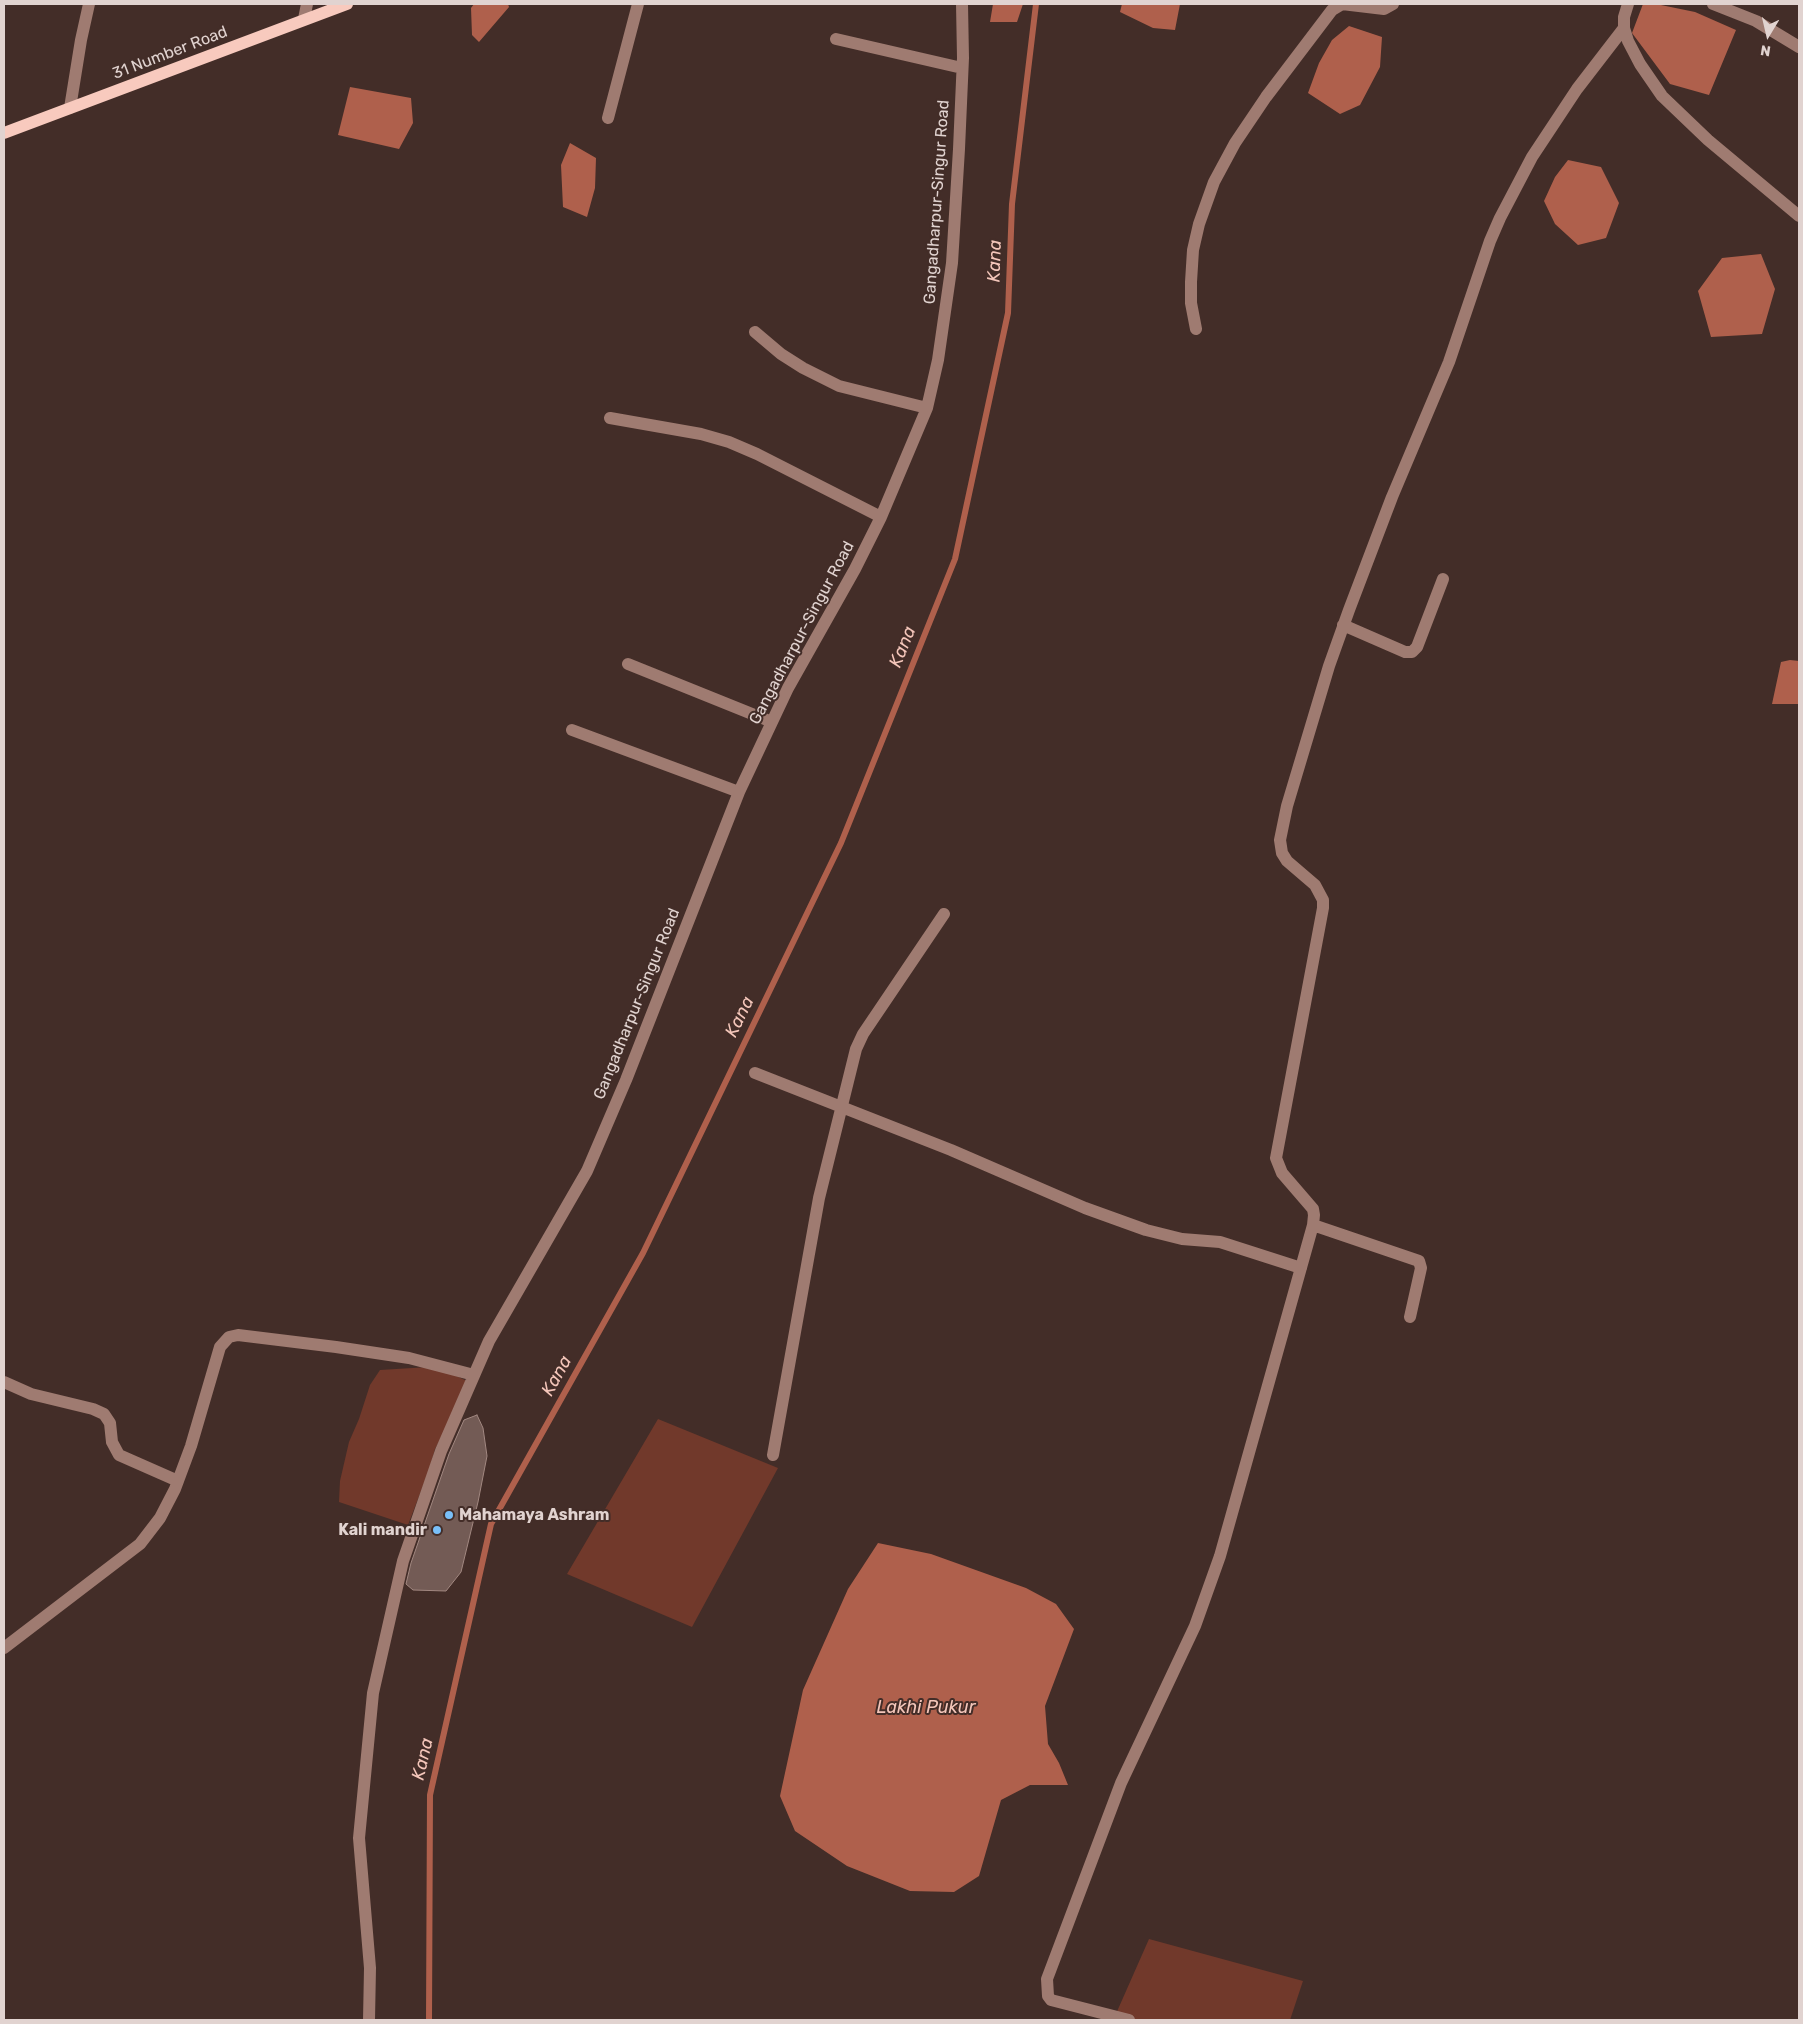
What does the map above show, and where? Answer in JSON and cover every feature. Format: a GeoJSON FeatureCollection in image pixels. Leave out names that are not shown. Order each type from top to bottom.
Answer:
{"type":"FeatureCollection","features":[{"type":"Feature","properties":{"kind":"main road","name":"31 Number Road"},"geometry":{"type":"LineString","coordinates":[[4,133],[347,4]]}},
{"type":"Feature","properties":{"kind":"street"},"geometry":{"type":"LineString","coordinates":[[70,108],[89,4]]}},
{"type":"Feature","properties":{"kind":"street"},"geometry":{"type":"LineString","coordinates":[[304,19],[306,4]]}},
{"type":"Feature","properties":{"kind":"street"},"geometry":{"type":"LineString","coordinates":[[608,118],[638,4]]}},
{"type":"Feature","properties":{"kind":"street","name":"Gangadharpur-Singur Road"},"geometry":{"type":"LineString","coordinates":[[369,2020],[370,1968],[359,1838],[373,1693],[403,1561],[441,1451],[488,1341],[586,1171],[626,1080],[738,792],[788,688],[855,569],[881,516],[927,408],[938,360],[952,263],[962,68],[962,4]]}},
{"type":"Feature","properties":{"kind":"street"},"geometry":{"type":"LineString","coordinates":[[1196,329],[1191,303],[1194,250],[1204,207],[1214,182],[1236,143],[1266,97],[1332,10],[1341,4],[1384,8],[1393,4]]}},
{"type":"Feature","properties":{"kind":"street"},"geometry":{"type":"LineString","coordinates":[[1626,4],[1624,28],[1628,42],[1640,64],[1662,96],[1708,140],[1799,216]]}},
{"type":"Feature","properties":{"kind":"street"},"geometry":{"type":"LineString","coordinates":[[1713,4],[1756,20],[1799,47]]}},
{"type":"Feature","properties":{"kind":"street"},"geometry":{"type":"LineString","coordinates":[[1129,2020],[1051,2000],[1048,1996],[1048,1979],[1121,1784],[1198,1617],[1220,1556],[1312,1226],[1313,1209],[1282,1173],[1276,1158],[1322,919],[1323,900],[1315,885],[1287,861],[1282,853],[1280,840],[1287,806],[1329,666],[1392,497],[1449,362],[1490,241],[1532,157],[1576,89],[1624,28]]}},
{"type":"Feature","properties":{"kind":"street"},"geometry":{"type":"LineString","coordinates":[[836,39],[962,68]]}},
{"type":"Feature","properties":{"kind":"street"},"geometry":{"type":"LineString","coordinates":[[755,332],[781,354],[839,386],[927,408]]}},
{"type":"Feature","properties":{"kind":"street"},"geometry":{"type":"LineString","coordinates":[[610,418],[701,434],[730,442],[881,516]]}},
{"type":"Feature","properties":{"kind":"street"},"geometry":{"type":"LineString","coordinates":[[1344,625],[1405,652],[1412,652],[1417,647],[1443,579]]}},
{"type":"Feature","properties":{"kind":"street"},"geometry":{"type":"LineString","coordinates":[[628,664],[772,722]]}},
{"type":"Feature","properties":{"kind":"street"},"geometry":{"type":"LineString","coordinates":[[572,730],[738,792]]}},
{"type":"Feature","properties":{"kind":"street"},"geometry":{"type":"LineString","coordinates":[[773,1456],[819,1198],[851,1064],[864,1034],[944,914]]}},
{"type":"Feature","properties":{"kind":"street"},"geometry":{"type":"LineString","coordinates":[[755,1073],[951,1150],[1085,1208],[1146,1230],[1167,1236],[1220,1242],[1301,1268]]}},
{"type":"Feature","properties":{"kind":"street"},"geometry":{"type":"LineString","coordinates":[[1312,1226],[1419,1261],[1421,1268],[1410,1317]]}},
{"type":"Feature","properties":{"kind":"street"},"geometry":{"type":"LineString","coordinates":[[4,1648],[140,1544],[160,1518],[178,1481],[191,1446],[220,1346],[229,1338],[238,1335],[252,1336],[409,1358],[474,1375]]}},
{"type":"Feature","properties":{"kind":"street"},"geometry":{"type":"LineString","coordinates":[[4,1382],[31,1394],[93,1409],[104,1414],[110,1423],[112,1442],[119,1455],[178,1481]]}},
{"type":"Feature","properties":{"kind":"shaded area"},"geometry":{"type":"Polygon","coordinates":[[[429,1367],[465,1380],[467,1394],[454,1413],[435,1449],[408,1525],[339,1502],[340,1481],[349,1442],[370,1385],[380,1370],[429,1367]]]}},
{"type":"Feature","properties":{"kind":"shaded area"},"geometry":{"type":"Polygon","coordinates":[[[658,1419],[778,1468],[692,1627],[567,1574],[658,1419]]]}},
{"type":"Feature","properties":{"kind":"shaded area"},"geometry":{"type":"Polygon","coordinates":[[[1149,1939],[1303,1981],[1290,2020],[1131,2020],[1115,2016],[1149,1939]]]}},
{"type":"Feature","properties":{"kind":"water"},"geometry":{"type":"Polygon","coordinates":[[[474,4],[508,4],[509,7],[479,42],[472,35],[471,8],[474,4]]]}},
{"type":"Feature","properties":{"kind":"water"},"geometry":{"type":"Polygon","coordinates":[[[993,4],[1023,4],[1017,22],[990,22],[993,4]]]}},
{"type":"Feature","properties":{"kind":"water"},"geometry":{"type":"Polygon","coordinates":[[[1122,4],[1180,4],[1175,30],[1153,28],[1120,12],[1122,4]]]}},
{"type":"Feature","properties":{"kind":"water"},"geometry":{"type":"Polygon","coordinates":[[[1643,4],[1656,4],[1695,12],[1736,30],[1709,95],[1670,84],[1632,33],[1643,4]]]}},
{"type":"Feature","properties":{"kind":"water"},"geometry":{"type":"Polygon","coordinates":[[[1349,26],[1382,37],[1380,67],[1360,105],[1340,114],[1308,93],[1319,63],[1332,40],[1349,26]]]}},
{"type":"Feature","properties":{"kind":"water"},"geometry":{"type":"Polygon","coordinates":[[[350,87],[411,98],[413,123],[399,149],[338,135],[350,87]]]}},
{"type":"Feature","properties":{"kind":"water"},"geometry":{"type":"Polygon","coordinates":[[[570,143],[596,158],[595,188],[587,217],[563,207],[561,165],[570,143]]]}},
{"type":"Feature","properties":{"kind":"water"},"geometry":{"type":"Polygon","coordinates":[[[1568,160],[1601,167],[1619,203],[1606,238],[1578,245],[1555,224],[1544,201],[1555,177],[1568,160]]]}},
{"type":"Feature","properties":{"kind":"water"},"geometry":{"type":"Polygon","coordinates":[[[1761,254],[1775,289],[1762,334],[1711,337],[1698,291],[1722,258],[1761,254]]]}},
{"type":"Feature","properties":{"kind":"water"},"geometry":{"type":"Polygon","coordinates":[[[1799,661],[1799,704],[1772,704],[1781,662],[1799,661]]]}},
{"type":"Feature","properties":{"kind":"water","name":"Lakhi Pukur"},"geometry":{"type":"Polygon","coordinates":[[[878,1543],[931,1554],[1026,1588],[1056,1604],[1074,1629],[1045,1706],[1048,1744],[1059,1763],[1068,1785],[1030,1785],[1001,1800],[979,1876],[954,1892],[910,1891],[847,1866],[795,1831],[780,1796],[803,1690],[848,1589],[878,1543]]]}},
{"type":"Feature","properties":{"kind":"building","name":"Mahamaya Ashram"},"geometry":{"type":"Polygon","coordinates":[[[477,1415],[483,1428],[487,1456],[461,1572],[446,1591],[413,1590],[406,1584],[411,1563],[449,1454],[464,1420],[477,1415]]]}},
{"type":"Feature","properties":{"kind":"waterway","name":"Kana"},"geometry":{"type":"LineString","coordinates":[[429,2020],[430,1795],[491,1524],[643,1253],[841,843],[955,559],[1008,313],[1012,204],[1036,4]]}},
{"type":"Feature","properties":{"kind":"place","name":"Mahamaya Ashram"},"geometry":{"type":"Point","coordinates":[449,1515]}},
{"type":"Feature","properties":{"kind":"place","name":"Kali mandir"},"geometry":{"type":"Point","coordinates":[437,1530]}}]}
